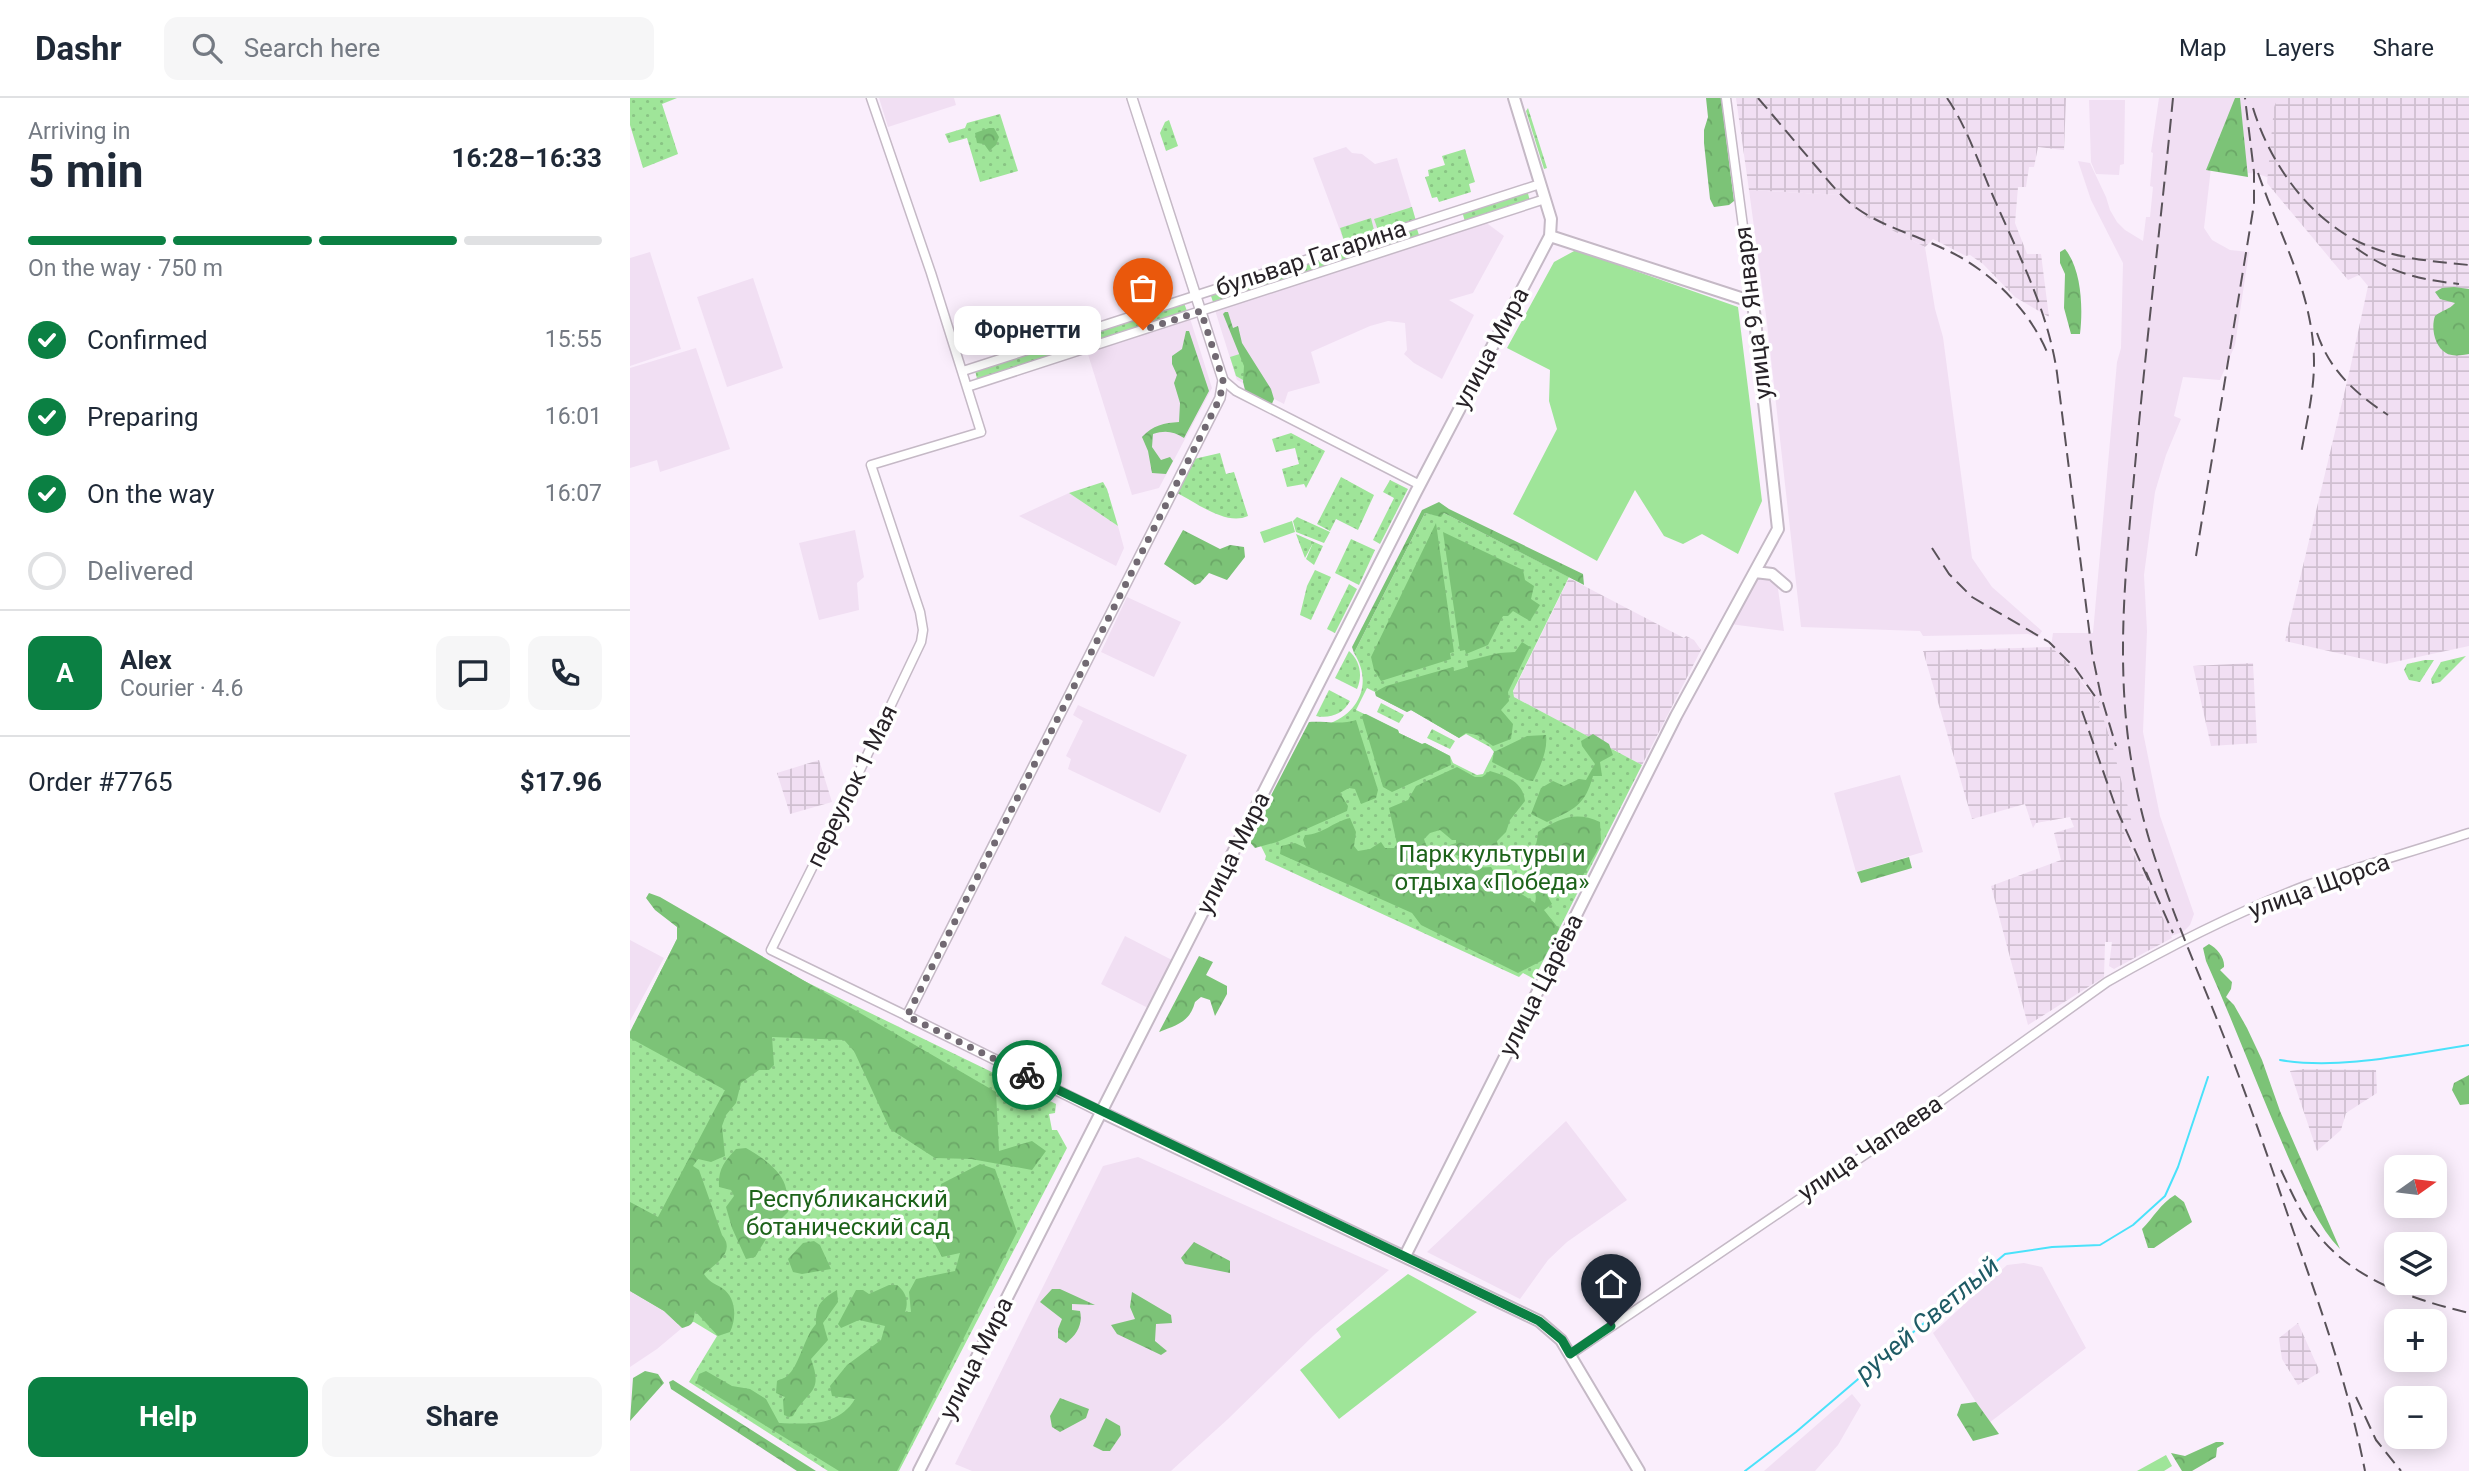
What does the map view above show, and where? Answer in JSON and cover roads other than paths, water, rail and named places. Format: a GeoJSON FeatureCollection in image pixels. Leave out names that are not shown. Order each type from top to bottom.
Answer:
{"type":"FeatureCollection","features":[{"type":"Feature","properties":{"kind":"main road"},"geometry":{"type":"LineString","coordinates":[[1132,98],[1223,380],[1220,398],[907,1016],[1101,1112],[1539,1321],[1562,1340],[1639,1471]]}},
{"type":"Feature","properties":{"kind":"main road"},"geometry":{"type":"LineString","coordinates":[[1514,98],[1552,222],[1550,236],[1752,302]]}},
{"type":"Feature","properties":{"kind":"main road","name":"улица Мира"},"geometry":{"type":"LineString","coordinates":[[919,1471],[1420,485],[1550,236]]}},
{"type":"Feature","properties":{"kind":"main road","name":"улица 9 Января"},"geometry":{"type":"LineString","coordinates":[[1752,302],[1779,529]]}},
{"type":"Feature","properties":{"kind":"main road","name":"улица Царёва"},"geometry":{"type":"LineString","coordinates":[[1405,1256],[1676,716],[1779,529]]}},
{"type":"Feature","properties":{"kind":"main road"},"geometry":{"type":"LineString","coordinates":[[1755,572],[1772,574],[1786,586]]}},
{"type":"Feature","properties":{"kind":"street"},"geometry":{"type":"LineString","coordinates":[[871,98],[967,387]]}},
{"type":"Feature","properties":{"kind":"street","name":"улица 9 Января"},"geometry":{"type":"LineString","coordinates":[[1726,98],[1752,302]]}},
{"type":"Feature","properties":{"kind":"street","name":"бульвар Гагарина"},"geometry":{"type":"LineString","coordinates":[[962,371],[1540,184]]}},
{"type":"Feature","properties":{"kind":"street","name":"бульвар Гагарина"},"geometry":{"type":"LineString","coordinates":[[967,387],[1545,199]]}},
{"type":"Feature","properties":{"kind":"street"},"geometry":{"type":"LineString","coordinates":[[1448,214],[1454,219],[1452,229]]}},
{"type":"Feature","properties":{"kind":"street"},"geometry":{"type":"LineString","coordinates":[[1223,380],[1237,391],[1420,485]]}},
{"type":"Feature","properties":{"kind":"street","name":"переулок 1 Мая"},"geometry":{"type":"LineString","coordinates":[[907,1016],[771,950],[917,654],[923,630],[871,466],[981,432],[967,387]]}},
{"type":"Feature","properties":{"kind":"street","name":"улица Щорса"},"geometry":{"type":"LineString","coordinates":[[2172,946],[2301,888],[2469,833]]}},
{"type":"Feature","properties":{"kind":"street","name":"улица Чапаева"},"geometry":{"type":"LineString","coordinates":[[1570,1354],[1885,1140],[2107,982],[2172,946]]}},
{"type":"Feature","properties":{"kind":"waterway","name":"ручей Светлый"},"geometry":{"type":"LineString","coordinates":[[2280,1060],[2303,1063],[2350,1062],[2469,1045]]}},
{"type":"Feature","properties":{"kind":"waterway","name":"ручей Светлый"},"geometry":{"type":"LineString","coordinates":[[1745,1471],[1796,1432],[2005,1254],[2052,1247],[2100,1245],[2133,1225],[2165,1196],[2178,1167],[2208,1077]]}},
{"type":"Feature","properties":{"kind":"railway"},"geometry":{"type":"LineString","coordinates":[[1758,98],[1849,202],[1875,219],[1958,256],[1990,277],[2029,319],[2047,352]]}},
{"type":"Feature","properties":{"kind":"railway"},"geometry":{"type":"LineString","coordinates":[[1947,98],[1967,133],[2031,283],[2053,350],[2092,653],[2116,746]]}},
{"type":"Feature","properties":{"kind":"railway"},"geometry":{"type":"LineString","coordinates":[[2173,98],[2139,420],[2125,588],[2123,669],[2130,750],[2137,791],[2153,853],[2241,1082],[2315,1292],[2343,1380],[2365,1471]]}},
{"type":"Feature","properties":{"kind":"railway"},"geometry":{"type":"LineString","coordinates":[[2196,556],[2254,204],[2254,172],[2245,98]]}},
{"type":"Feature","properties":{"kind":"railway"},"geometry":{"type":"LineString","coordinates":[[2253,108],[2271,152],[2283,172],[2314,210],[2332,225],[2352,238],[2384,252],[2420,260],[2469,265]]}},
{"type":"Feature","properties":{"kind":"railway"},"geometry":{"type":"LineString","coordinates":[[2258,173],[2302,290],[2312,338],[2313,386],[2301,454]]}},
{"type":"Feature","properties":{"kind":"railway"},"geometry":{"type":"LineString","coordinates":[[2356,248],[2405,274],[2459,284]]}},
{"type":"Feature","properties":{"kind":"railway"},"geometry":{"type":"LineString","coordinates":[[2317,333],[2336,370],[2365,398],[2388,415]]}},
{"type":"Feature","properties":{"kind":"railway"},"geometry":{"type":"LineString","coordinates":[[1932,548],[1949,574],[1972,597],[2049,642],[2075,668],[2099,702]]}},
{"type":"Feature","properties":{"kind":"railway"},"geometry":{"type":"LineString","coordinates":[[2082,711],[2116,808],[2149,881]]}},
{"type":"Feature","properties":{"kind":"railway"},"geometry":{"type":"LineString","coordinates":[[2146,872],[2173,933]]}},
{"type":"Feature","properties":{"kind":"railway"},"geometry":{"type":"LineString","coordinates":[[2281,1170],[2310,1224],[2347,1263],[2405,1294],[2469,1313]]}},
{"type":"Feature","properties":{"kind":"railway"},"geometry":{"type":"LineString","coordinates":[[2356,1397],[2376,1440],[2401,1471]]}},
{"type":"Feature","properties":{"kind":"place","name":"Форнетти"},"geometry":{"type":"Point","coordinates":[1143,330]}},
{"type":"Feature","properties":{"kind":"park label","name":"Парк культуры и отдыха «Победа»"},"geometry":{"type":"Point","coordinates":[1492,868]}},
{"type":"Feature","properties":{"kind":"park label","name":"Республиканский ботанический сад"},"geometry":{"type":"Point","coordinates":[848,1213]}}]}
